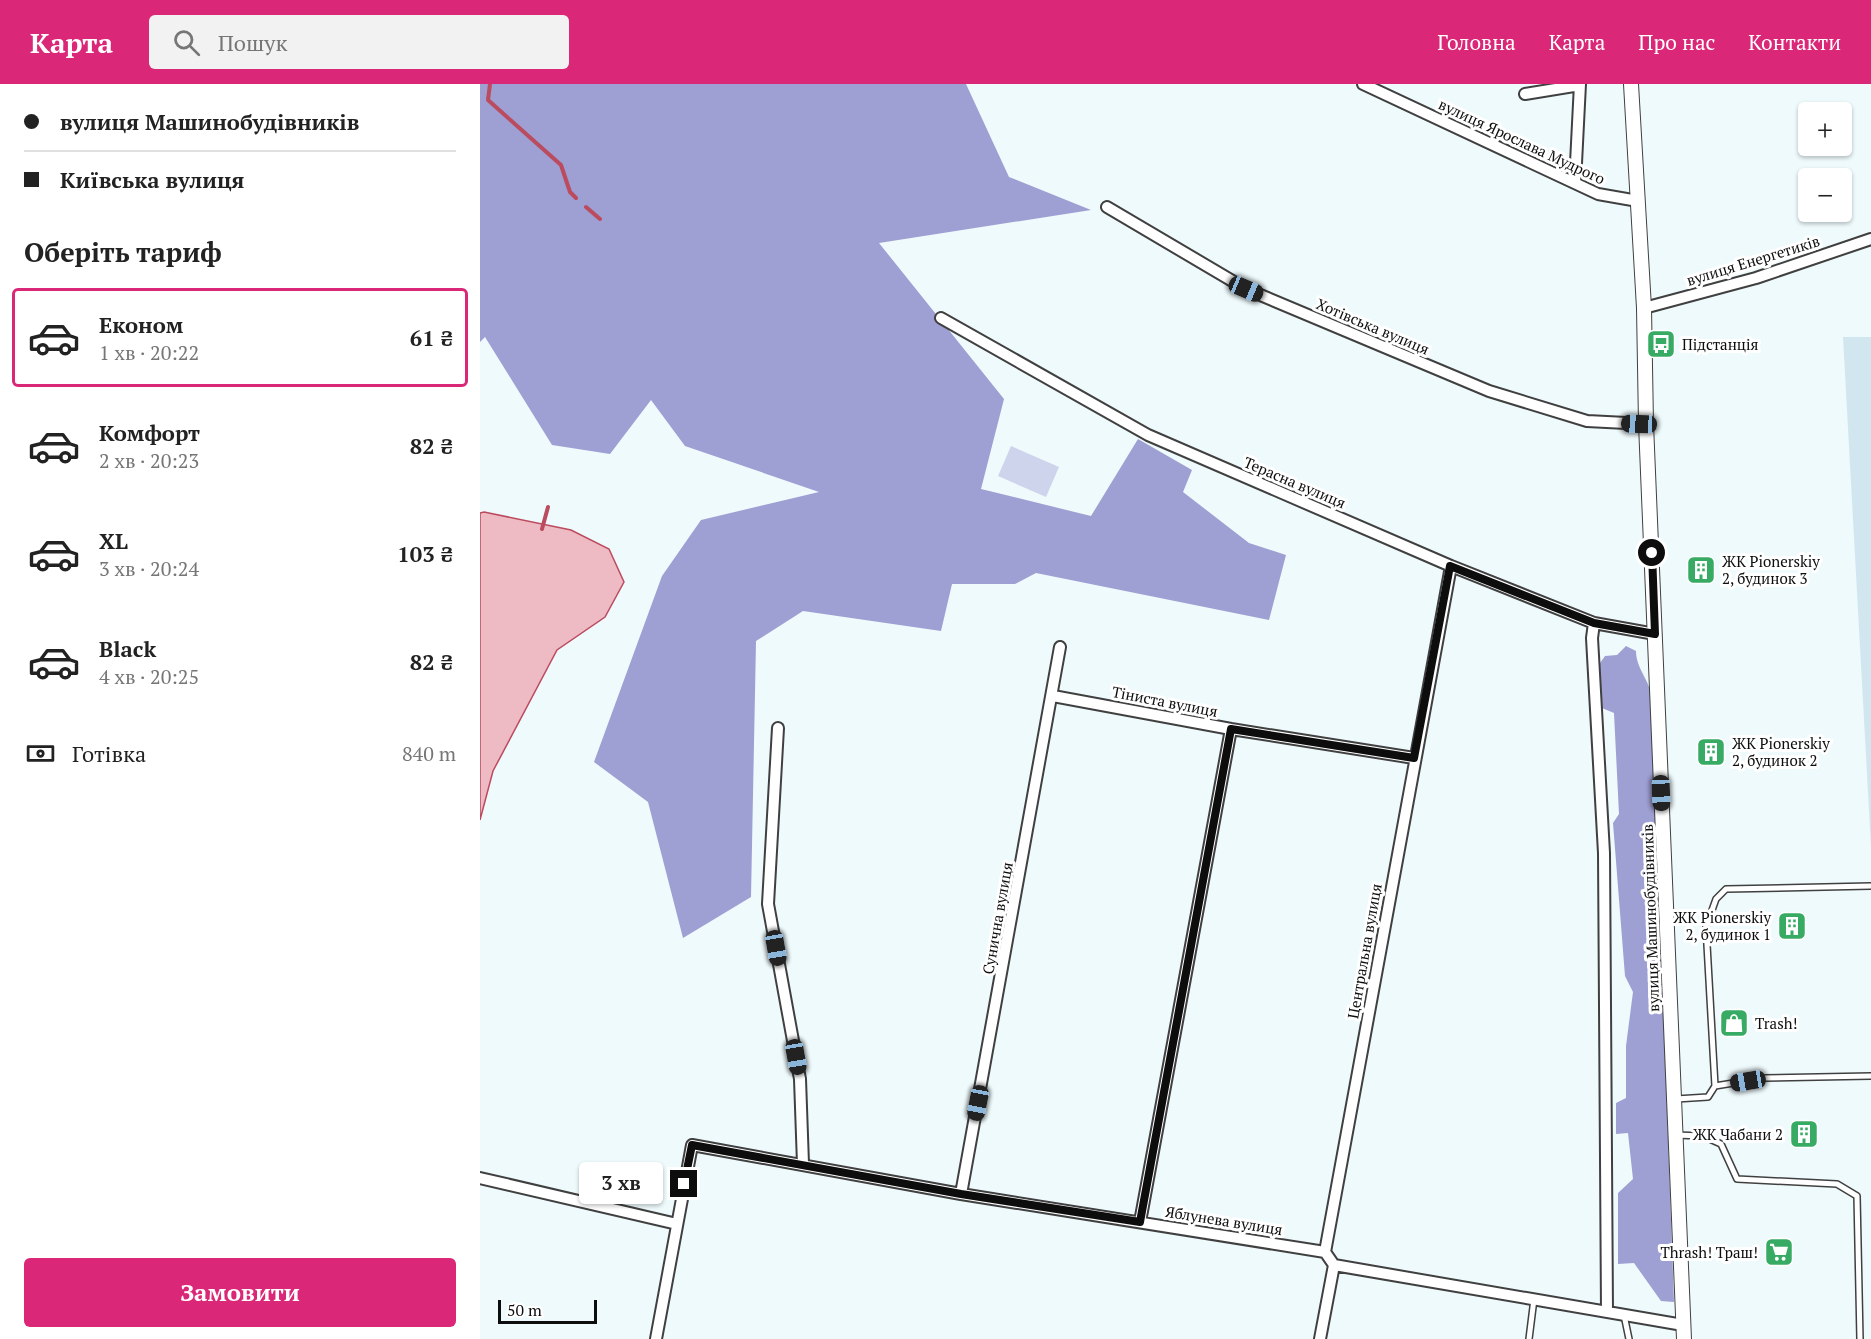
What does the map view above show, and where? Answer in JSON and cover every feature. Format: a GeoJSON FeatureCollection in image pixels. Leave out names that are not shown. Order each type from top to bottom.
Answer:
{"type":"FeatureCollection","features":[{"type":"Feature","properties":{"kind":"street","name":"вулиця Ярослава Мудрого"},"geometry":{"type":"LineString","coordinates":[[1363,84],[1598,194],[1638,201]]}},
{"type":"Feature","properties":{"kind":"street","name":"вулиця Машинобудівників"},"geometry":{"type":"LineString","coordinates":[[1630,84],[1644,308],[1646,424],[1684,1332]]}},
{"type":"Feature","properties":{"kind":"street"},"geometry":{"type":"LineString","coordinates":[[1524,94],[1580,85],[1575,183]]}},
{"type":"Feature","properties":{"kind":"street","name":"Хотівська вулиця"},"geometry":{"type":"LineString","coordinates":[[1107,207],[1246,289],[1489,392],[1587,421],[1646,424]]}},
{"type":"Feature","properties":{"kind":"street","name":"вулиця Енергетиків"},"geometry":{"type":"LineString","coordinates":[[1644,308],[1756,278],[1871,239]]}},
{"type":"Feature","properties":{"kind":"street","name":"Терасна вулиця"},"geometry":{"type":"LineString","coordinates":[[941,318],[1148,435],[1450,566],[1594,623],[1655,634]]}},
{"type":"Feature","properties":{"kind":"street","name":"Центральна вулиця"},"geometry":{"type":"LineString","coordinates":[[1325,1252],[1450,566]]}},
{"type":"Feature","properties":{"kind":"street"},"geometry":{"type":"LineString","coordinates":[[1594,623],[1592,638],[1604,853],[1607,1312]]}},
{"type":"Feature","properties":{"kind":"street","name":"Сунична вулиця"},"geometry":{"type":"LineString","coordinates":[[961,1194],[1053,696],[1060,646]]}},
{"type":"Feature","properties":{"kind":"street","name":"Тіниста вулиця"},"geometry":{"type":"LineString","coordinates":[[1053,696],[1231,729],[1414,758]]}},
{"type":"Feature","properties":{"kind":"street"},"geometry":{"type":"LineString","coordinates":[[778,728],[768,904],[800,1079],[803,1164]]}},
{"type":"Feature","properties":{"kind":"street"},"geometry":{"type":"LineString","coordinates":[[1140,1222],[1231,729]]}},
{"type":"Feature","properties":{"kind":"street","name":"Яблунева вулиця"},"geometry":{"type":"LineString","coordinates":[[677,1224],[692,1145],[961,1194],[1325,1252]]}},
{"type":"Feature","properties":{"kind":"street"},"geometry":{"type":"LineString","coordinates":[[480,1178],[677,1224],[656,1339]]}},
{"type":"Feature","properties":{"kind":"street"},"geometry":{"type":"LineString","coordinates":[[1320,1339],[1334,1265],[1325,1252]]}},
{"type":"Feature","properties":{"kind":"street"},"geometry":{"type":"LineString","coordinates":[[1334,1265],[1623,1315],[1684,1332]]}},
{"type":"Feature","properties":{"kind":"lane"},"geometry":{"type":"LineString","coordinates":[[1674,1099],[1708,1097],[1715,1086],[1706,927],[1716,899],[1726,889],[1871,886]]}},
{"type":"Feature","properties":{"kind":"lane"},"geometry":{"type":"LineString","coordinates":[[1715,1086],[1764,1078],[1871,1076]]}},
{"type":"Feature","properties":{"kind":"lane"},"geometry":{"type":"LineString","coordinates":[[1675,1135],[1703,1136],[1721,1144],[1737,1179],[1837,1184],[1857,1196],[1860,1339]]}},
{"type":"Feature","properties":{"kind":"lane"},"geometry":{"type":"LineString","coordinates":[[1529,1339],[1534,1299]]}},
{"type":"Feature","properties":{"kind":"lane"},"geometry":{"type":"LineString","coordinates":[[1623,1315],[1629,1339]]}},
{"type":"Feature","properties":{"kind":"shaded area"},"geometry":{"type":"Polygon","coordinates":[[[480,84],[966,84],[1009,177],[1091,210],[879,243],[1004,399],[981,489],[1091,516],[1138,439],[1192,470],[1183,492],[1249,543],[1286,555],[1269,620],[1036,573],[1015,584],[952,584],[941,631],[803,611],[756,641],[751,897],[683,938],[648,802],[594,762],[662,576],[701,520],[819,492],[685,446],[651,400],[610,454],[552,445],[485,337],[480,342],[480,84]]]}},
{"type":"Feature","properties":{"kind":"shaded area"},"geometry":{"type":"Polygon","coordinates":[[[1843,337],[1871,337],[1871,847],[1843,337]]]}},
{"type":"Feature","properties":{"kind":"shaded area"},"geometry":{"type":"Polygon","coordinates":[[[1011,446],[1059,467],[1046,497],[998,476],[1011,446]]]}},
{"type":"Feature","properties":{"kind":"shaded area"},"geometry":{"type":"Polygon","coordinates":[[[480,513],[571,530],[609,549],[624,582],[605,617],[557,650],[493,771],[480,820],[480,513]]]}},
{"type":"Feature","properties":{"kind":"shaded area"},"geometry":{"type":"Polygon","coordinates":[[[1626,646],[1636,651],[1638,662],[1652,695],[1674,1302],[1661,1301],[1634,1263],[1618,1264],[1618,1193],[1633,1179],[1628,1133],[1616,1134],[1616,1103],[1626,1098],[1626,1046],[1633,992],[1625,976],[1613,823],[1619,814],[1614,713],[1602,708],[1598,666],[1605,656],[1617,655],[1626,646]]]}},
{"type":"Feature","properties":{"kind":"waterway"},"geometry":{"type":"LineString","coordinates":[[490,84],[488,100],[561,165],[570,192],[576,198]]}},
{"type":"Feature","properties":{"kind":"waterway"},"geometry":{"type":"LineString","coordinates":[[586,207],[600,219]]}},
{"type":"Feature","properties":{"kind":"waterway"},"geometry":{"type":"LineString","coordinates":[[542,529],[548,507]]}},
{"type":"Feature","properties":{"kind":"place","name":"Підстанція"},"geometry":{"type":"Point","coordinates":[1661,344]}},
{"type":"Feature","properties":{"kind":"place","name":"ЖК Pionerskiy 2, будинок 3"},"geometry":{"type":"Point","coordinates":[1701,570]}},
{"type":"Feature","properties":{"kind":"place","name":"ЖК Pionerskiy 2, будинок 2"},"geometry":{"type":"Point","coordinates":[1711,752]}},
{"type":"Feature","properties":{"kind":"place","name":"ЖК Pionerskiy 2, будинок 1"},"geometry":{"type":"Point","coordinates":[1792,926]}},
{"type":"Feature","properties":{"kind":"place","name":"Trash!"},"geometry":{"type":"Point","coordinates":[1734,1023]}},
{"type":"Feature","properties":{"kind":"place","name":"ЖК Чабани 2"},"geometry":{"type":"Point","coordinates":[1804,1134]}},
{"type":"Feature","properties":{"kind":"place","name":"Thrash! Траш!"},"geometry":{"type":"Point","coordinates":[1779,1252]}},
{"type":"Feature","properties":{"kind":"route"},"geometry":{"type":"LineString","coordinates":[[684,1184],[692,1145],[961,1194],[1140,1222],[1231,729],[1414,758],[1450,566],[1594,623],[1655,634],[1652,553]]}}]}
